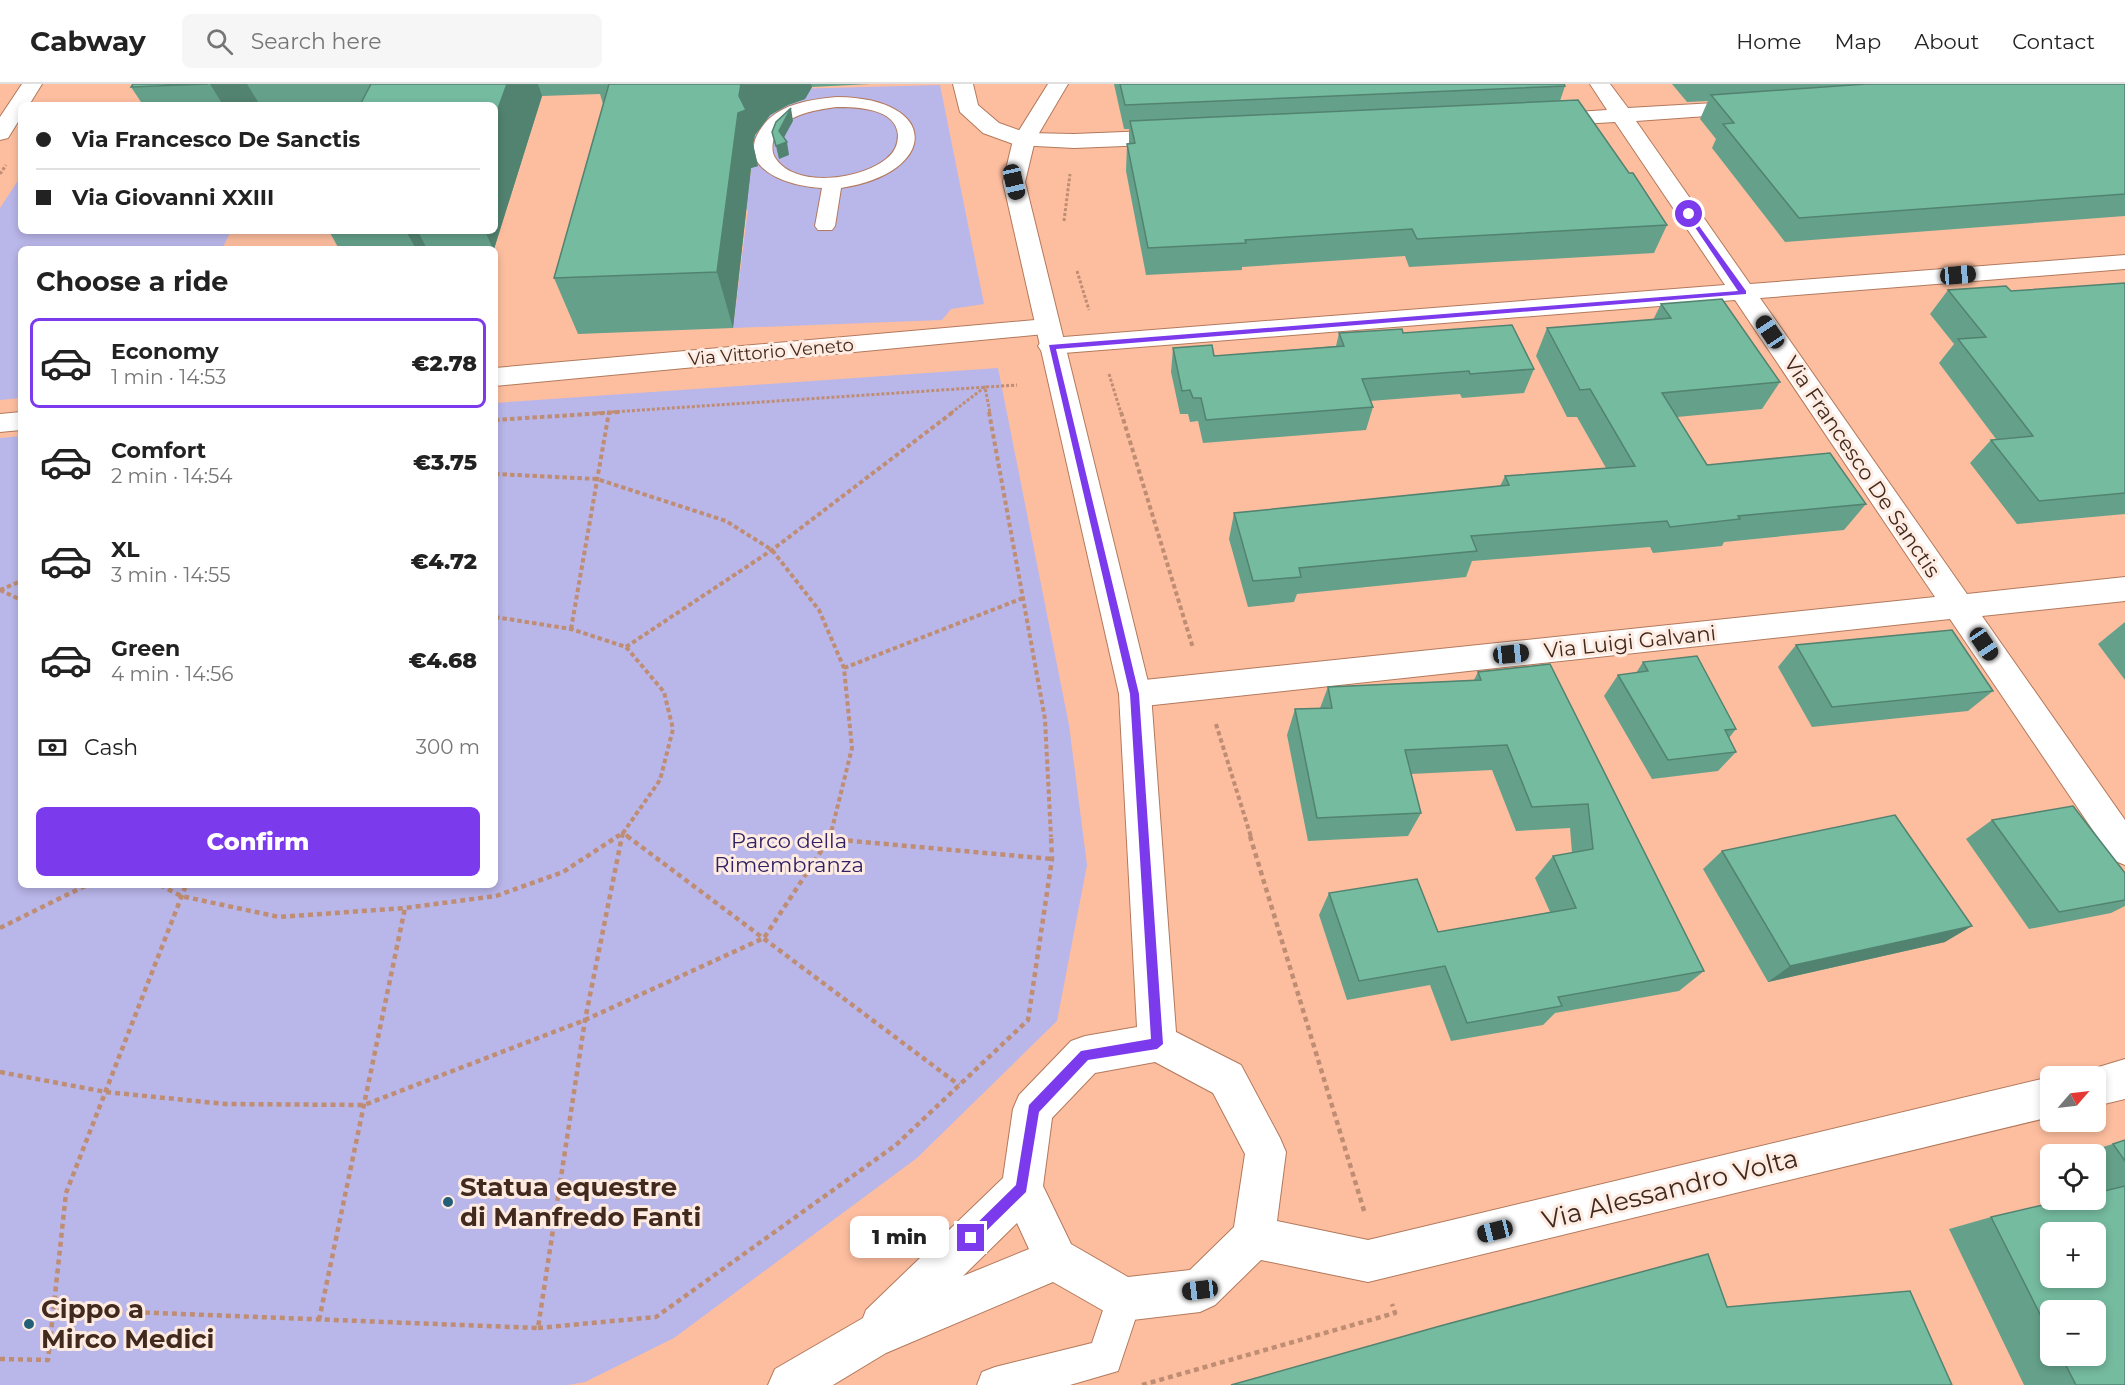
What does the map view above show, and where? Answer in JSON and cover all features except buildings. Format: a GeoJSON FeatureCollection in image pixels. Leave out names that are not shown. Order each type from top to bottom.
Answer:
{"type":"FeatureCollection","features":[{"type":"Feature","properties":{"kind":"street"},"geometry":{"type":"LineString","coordinates":[[20,102],[32,84]]}},
{"type":"Feature","properties":{"kind":"street"},"geometry":{"type":"LineString","coordinates":[[963,84],[968,106],[991,128],[1024,140],[1074,141],[1193,136]]}},
{"type":"Feature","properties":{"kind":"street"},"geometry":{"type":"LineString","coordinates":[[1058,84],[1024,140],[1014,182],[1135,694],[1157,1044]]}},
{"type":"Feature","properties":{"kind":"street","name":"Via Francesco De Sanctis"},"geometry":{"type":"LineString","coordinates":[[1600,84],[2125,849]]}},
{"type":"Feature","properties":{"kind":"street"},"geometry":{"type":"LineString","coordinates":[[0,133],[18,105]]}},
{"type":"Feature","properties":{"kind":"street"},"geometry":{"type":"LineString","coordinates":[[1527,120],[1774,105]]}},
{"type":"Feature","properties":{"kind":"street","name":"Via Vittorio Veneto"},"geometry":{"type":"LineString","coordinates":[[498,377],[1049,337],[1100,344],[2125,262]]}},
{"type":"Feature","properties":{"kind":"street"},"geometry":{"type":"LineString","coordinates":[[0,423],[18,421]]}},
{"type":"Feature","properties":{"kind":"street","name":"Via Luigi Galvani"},"geometry":{"type":"LineString","coordinates":[[1135,694],[2125,589]]}},
{"type":"Feature","properties":{"kind":"street"},"geometry":{"type":"LineString","coordinates":[[1157,1044],[1227,1079],[1266,1152],[1254,1237],[1200,1290],[1124,1299],[1056,1259],[1022,1188],[1033,1109],[1085,1055],[1157,1044]]}},
{"type":"Feature","properties":{"kind":"street"},"geometry":{"type":"LineString","coordinates":[[2106,1084],[2125,1079]]}},
{"type":"Feature","properties":{"kind":"street","name":"Via Alessandro Volta"},"geometry":{"type":"LineString","coordinates":[[1254,1237],[1368,1261],[2040,1099]]}},
{"type":"Feature","properties":{"kind":"street"},"geometry":{"type":"LineString","coordinates":[[870,1337],[1022,1188]]}},
{"type":"Feature","properties":{"kind":"street"},"geometry":{"type":"LineString","coordinates":[[791,1385],[870,1337],[1056,1259]]}},
{"type":"Feature","properties":{"kind":"lane"},"geometry":{"type":"LineString","coordinates":[[837,102],[861,103],[899,113],[906,128],[908,140],[903,153],[892,164],[875,174],[832,183],[796,178],[770,164],[763,151],[764,137],[775,123],[791,112],[813,105],[837,102]]}},
{"type":"Feature","properties":{"kind":"lane"},"geometry":{"type":"LineString","coordinates":[[825,226],[832,183]]}},
{"type":"Feature","properties":{"kind":"lane"},"geometry":{"type":"LineString","coordinates":[[996,1385],[1106,1358],[1124,1299]]}},
{"type":"Feature","properties":{"kind":"path"},"geometry":{"type":"LineString","coordinates":[[1064,226],[1074,141]]}},
{"type":"Feature","properties":{"kind":"path"},"geometry":{"type":"LineString","coordinates":[[1077,269],[1395,1313],[1142,1385]]}},
{"type":"Feature","properties":{"kind":"path"},"geometry":{"type":"LineString","coordinates":[[498,420],[1017,385]]}},
{"type":"Feature","properties":{"kind":"path"},"geometry":{"type":"LineString","coordinates":[[626,647],[772,550],[985,387]]}},
{"type":"Feature","properties":{"kind":"path"},"geometry":{"type":"LineString","coordinates":[[55,1310],[538,1328],[656,1317],[896,1145],[1028,1020],[1052,859],[1045,719],[985,387]]}},
{"type":"Feature","properties":{"kind":"path"},"geometry":{"type":"LineString","coordinates":[[571,629],[609,412]]}},
{"type":"Feature","properties":{"kind":"path"},"geometry":{"type":"LineString","coordinates":[[0,1072],[106,1092],[225,1104],[364,1105],[585,1020],[764,938],[830,839],[852,748],[844,668],[819,610],[772,550],[726,521],[597,479],[498,474]]}},
{"type":"Feature","properties":{"kind":"path"},"geometry":{"type":"LineString","coordinates":[[0,590],[18,582]]}},
{"type":"Feature","properties":{"kind":"path"},"geometry":{"type":"LineString","coordinates":[[0,590],[18,599]]}},
{"type":"Feature","properties":{"kind":"path"},"geometry":{"type":"LineString","coordinates":[[844,668],[1023,598]]}},
{"type":"Feature","properties":{"kind":"path"},"geometry":{"type":"LineString","coordinates":[[166,888],[181,896],[279,917],[405,908],[496,896],[563,872],[623,832],[660,780],[673,729],[664,692],[626,647],[571,629],[498,617]]}},
{"type":"Feature","properties":{"kind":"path"},"geometry":{"type":"LineString","coordinates":[[623,832],[959,1085]]}},
{"type":"Feature","properties":{"kind":"path"},"geometry":{"type":"LineString","coordinates":[[538,1328],[585,1020],[623,832]]}},
{"type":"Feature","properties":{"kind":"path"},"geometry":{"type":"LineString","coordinates":[[830,839],[1052,859]]}},
{"type":"Feature","properties":{"kind":"path"},"geometry":{"type":"LineString","coordinates":[[0,928],[81,888]]}},
{"type":"Feature","properties":{"kind":"path"},"geometry":{"type":"LineString","coordinates":[[0,1359],[48,1360],[66,1193],[185,888]]}},
{"type":"Feature","properties":{"kind":"path"},"geometry":{"type":"LineString","coordinates":[[319,1320],[405,908]]}},
{"type":"Feature","properties":{"kind":"green space"},"geometry":{"type":"Polygon","coordinates":[[[940,85],[984,304],[951,309],[942,320],[733,328],[748,209],[719,210],[724,176],[751,175],[751,122],[715,91],[940,85]]]}},
{"type":"Feature","properties":{"kind":"green space"},"geometry":{"type":"Polygon","coordinates":[[[18,181],[18,234],[230,234],[224,246],[18,246],[18,398],[0,400],[0,208],[18,181]]]}},
{"type":"Feature","properties":{"kind":"green space","name":"Parco della Rimembranza"},"geometry":{"type":"Polygon","coordinates":[[[998,368],[1069,725],[1087,865],[1057,1021],[917,1158],[674,1338],[585,1382],[568,1385],[0,1385],[0,438],[18,436],[18,888],[498,888],[498,403],[998,368]]]}},
{"type":"Feature","properties":{"kind":"place","name":"Statua equestre di Manfredo Fanti"},"geometry":{"type":"Point","coordinates":[448,1202]}},
{"type":"Feature","properties":{"kind":"place","name":"Cippo a Mirco Medici"},"geometry":{"type":"Point","coordinates":[29,1324]}},
{"type":"Feature","properties":{"kind":"route"},"geometry":{"type":"LineString","coordinates":[[971,1238],[1022,1188],[1033,1109],[1085,1055],[1157,1044],[1135,694],[1052,346],[1743,293],[1689,214]]}}]}
